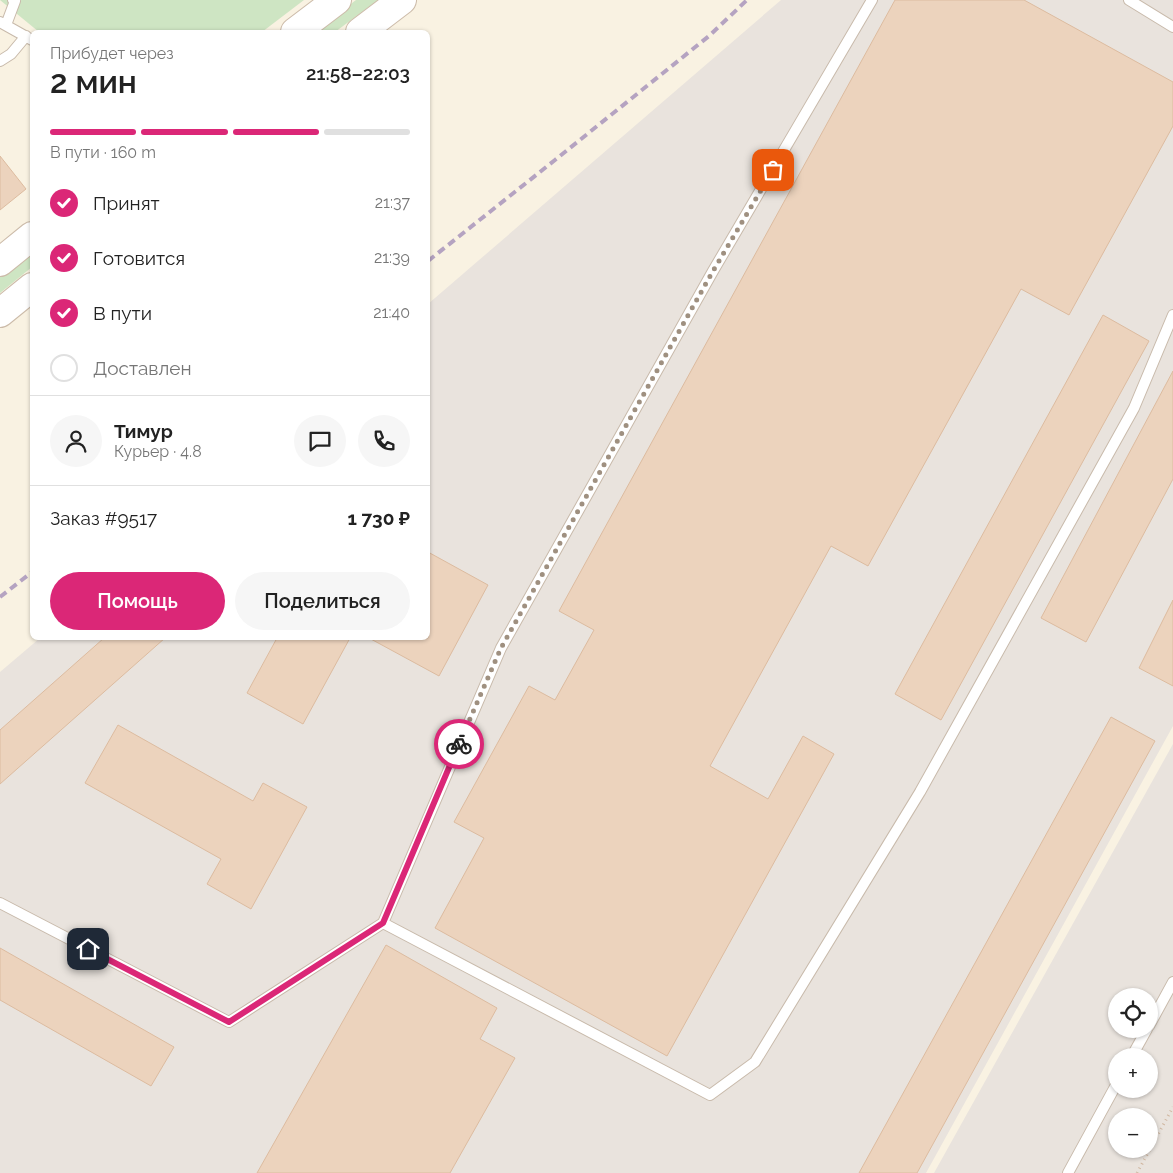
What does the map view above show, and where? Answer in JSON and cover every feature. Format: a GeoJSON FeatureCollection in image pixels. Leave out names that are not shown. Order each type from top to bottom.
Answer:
{"type":"FeatureCollection","features":[{"type":"Feature","properties":{"kind":"main road"},"geometry":{"type":"LineString","coordinates":[[298,30],[337,0]]}},
{"type":"Feature","properties":{"kind":"main road"},"geometry":{"type":"LineString","coordinates":[[363,30],[402,0]]}},
{"type":"Feature","properties":{"kind":"main road"},"geometry":{"type":"LineString","coordinates":[[0,262],[30,238]]}},
{"type":"Feature","properties":{"kind":"main road"},"geometry":{"type":"LineString","coordinates":[[0,313],[30,289]]}},
{"type":"Feature","properties":{"kind":"lane"},"geometry":{"type":"LineString","coordinates":[[0,61],[29,38],[3,24],[14,0]]}},
{"type":"Feature","properties":{"kind":"lane"},"geometry":{"type":"LineString","coordinates":[[0,903],[229,1022],[383,923],[501,648],[713,271],[872,0]]}},
{"type":"Feature","properties":{"kind":"lane"},"geometry":{"type":"LineString","coordinates":[[1129,0],[1173,27]]}},
{"type":"Feature","properties":{"kind":"lane"},"geometry":{"type":"LineString","coordinates":[[383,923],[710,1095],[755,1062],[920,792],[1134,408],[1173,315]]}},
{"type":"Feature","properties":{"kind":"lane"},"geometry":{"type":"LineString","coordinates":[[1158,1009],[1173,982]]}},
{"type":"Feature","properties":{"kind":"lane"},"geometry":{"type":"LineString","coordinates":[[1068,1173],[1109,1098]]}},
{"type":"Feature","properties":{"kind":"path"},"geometry":{"type":"LineString","coordinates":[[1137,1173],[1173,1108]]}},
{"type":"Feature","properties":{"kind":"shaded area"},"geometry":{"type":"Polygon","coordinates":[[[781,0],[1173,0],[1173,726],[926,1173],[0,1173],[0,672],[38,640],[430,640],[430,302],[781,0]]]}},
{"type":"Feature","properties":{"kind":"shaded area"},"geometry":{"type":"Polygon","coordinates":[[[1173,744],[1173,1173],[934,1173],[1173,744]]]}},
{"type":"Feature","properties":{"kind":"green space"},"geometry":{"type":"Polygon","coordinates":[[[0,0],[304,0],[265,30],[37,30],[0,0]]]}},
{"type":"Feature","properties":{"kind":"green space"},"geometry":{"type":"Polygon","coordinates":[[[356,0],[378,0],[338,30],[317,30],[356,0]]]}},
{"type":"Feature","properties":{"kind":"green space"},"geometry":{"type":"Polygon","coordinates":[[[30,253],[30,269],[0,293],[0,277],[30,253]]]}},
{"type":"Feature","properties":{"kind":"building"},"geometry":{"type":"Polygon","coordinates":[[[895,0],[1024,0],[1173,82],[1173,126],[1069,315],[1021,289],[868,566],[831,546],[710,766],[768,799],[803,736],[834,754],[667,1056],[435,928],[484,838],[454,822],[529,686],[555,700],[594,630],[559,611],[895,0]]]}},
{"type":"Feature","properties":{"kind":"building"},"geometry":{"type":"Polygon","coordinates":[[[0,156],[26,189],[0,210],[0,156]]]}},
{"type":"Feature","properties":{"kind":"building"},"geometry":{"type":"Polygon","coordinates":[[[1103,315],[1149,341],[941,720],[895,694],[1103,315]]]}},
{"type":"Feature","properties":{"kind":"building"},"geometry":{"type":"Polygon","coordinates":[[[1173,371],[1173,479],[1086,642],[1041,618],[1173,371]]]}},
{"type":"Feature","properties":{"kind":"building"},"geometry":{"type":"Polygon","coordinates":[[[430,553],[488,585],[439,676],[373,640],[430,640],[430,553]]]}},
{"type":"Feature","properties":{"kind":"building"},"geometry":{"type":"Polygon","coordinates":[[[1173,600],[1173,686],[1139,668],[1173,600]]]}},
{"type":"Feature","properties":{"kind":"building"},"geometry":{"type":"Polygon","coordinates":[[[102,640],[163,640],[0,784],[0,730],[102,640]]]}},
{"type":"Feature","properties":{"kind":"building"},"geometry":{"type":"Polygon","coordinates":[[[276,640],[349,640],[303,724],[247,693],[276,640]]]}},
{"type":"Feature","properties":{"kind":"building"},"geometry":{"type":"Polygon","coordinates":[[[1111,717],[1155,741],[917,1173],[859,1173],[1111,717]]]}},
{"type":"Feature","properties":{"kind":"building"},"geometry":{"type":"Polygon","coordinates":[[[118,725],[253,801],[263,783],[307,807],[251,909],[207,884],[221,859],[85,783],[118,725]]]}},
{"type":"Feature","properties":{"kind":"building"},"geometry":{"type":"Polygon","coordinates":[[[386,945],[497,1008],[480,1039],[515,1058],[450,1173],[257,1173],[386,945]]]}},
{"type":"Feature","properties":{"kind":"building"},"geometry":{"type":"Polygon","coordinates":[[[0,948],[174,1047],[151,1086],[0,1000],[0,948]]]}},
{"type":"Feature","properties":{"kind":"railway"},"geometry":{"type":"LineString","coordinates":[[430,259],[709,36],[747,0]]}},
{"type":"Feature","properties":{"kind":"railway"},"geometry":{"type":"LineString","coordinates":[[0,597],[30,574]]}},
{"type":"Feature","properties":{"kind":"way so far"},"geometry":{"type":"LineString","coordinates":[[459,744],[501,648],[713,271],[773,170]]}},
{"type":"Feature","properties":{"kind":"route"},"geometry":{"type":"LineString","coordinates":[[88,949],[229,1022],[383,923],[459,744]]}}]}
